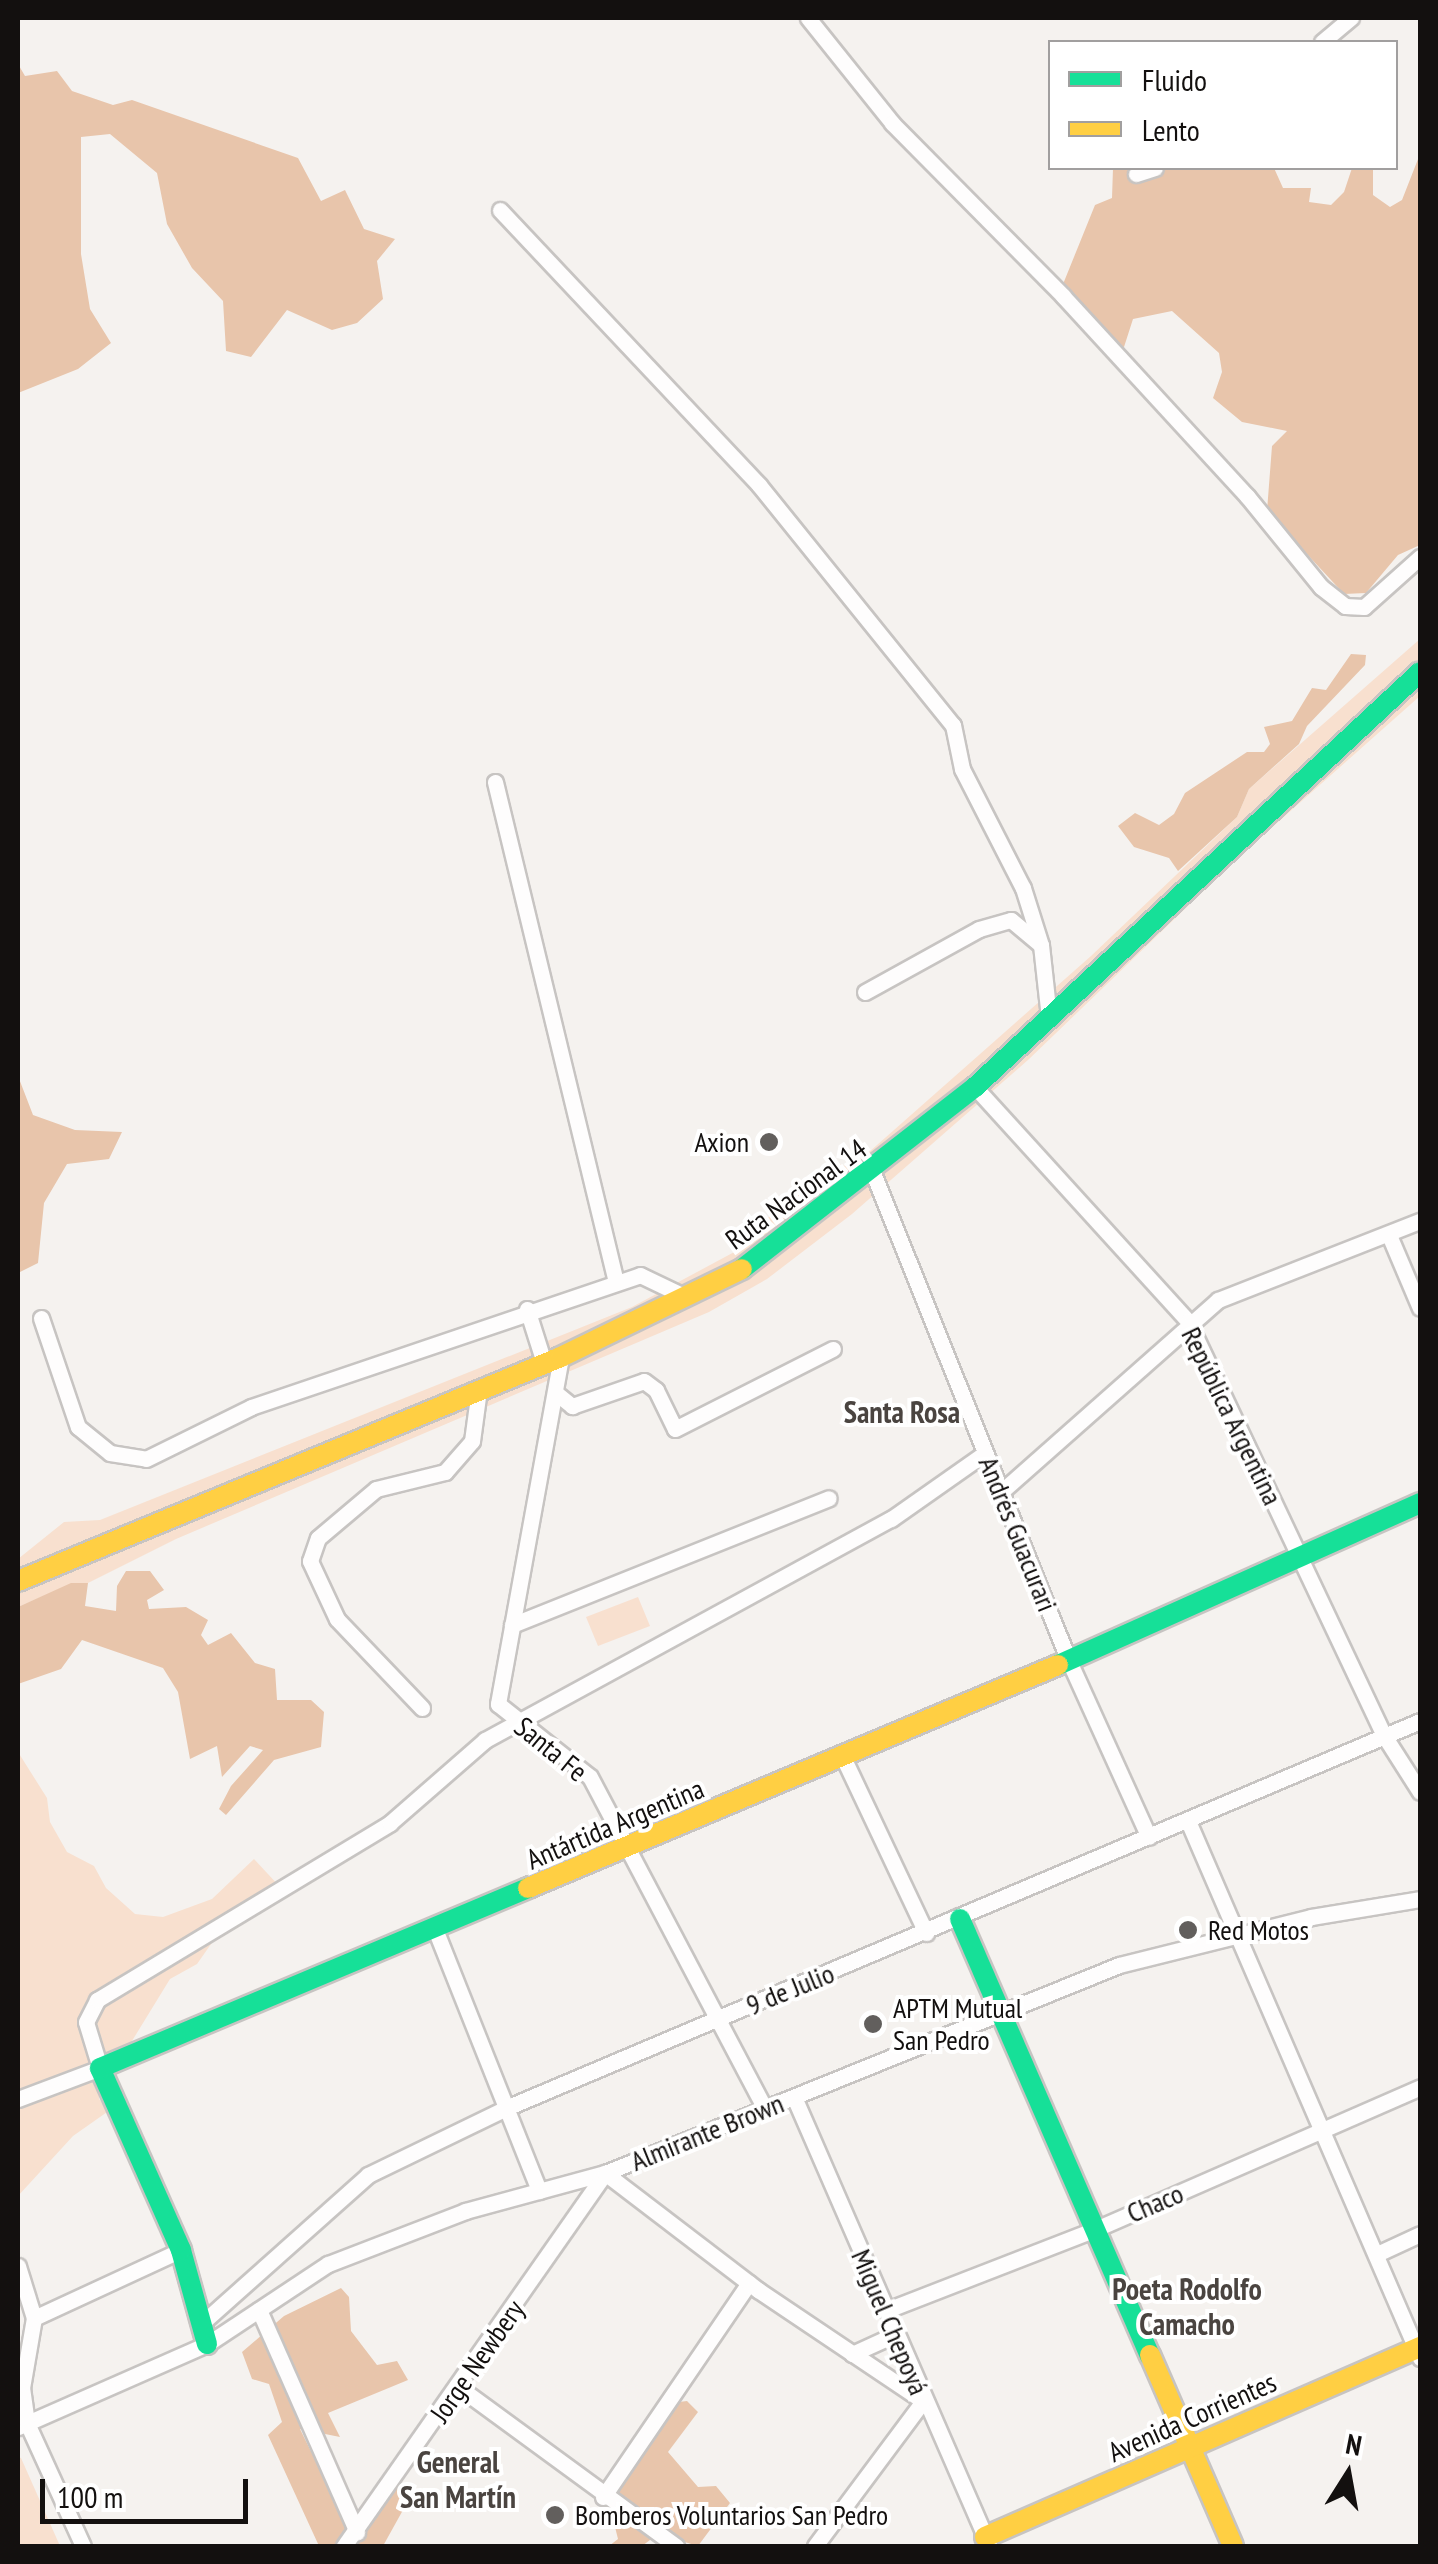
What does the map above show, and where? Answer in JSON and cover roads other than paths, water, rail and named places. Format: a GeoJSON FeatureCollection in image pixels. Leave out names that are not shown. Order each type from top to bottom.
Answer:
{"type":"FeatureCollection","features":[{"type":"Feature","properties":{"kind":"main road","name":"Ruta Nacional 14"},"geometry":{"type":"LineString","coordinates":[[18,1581],[552,1360],[752,1264],[873,1173],[974,1087],[1420,672]]}},
{"type":"Feature","properties":{"kind":"main road","name":"Antártida Argentina"},"geometry":{"type":"LineString","coordinates":[[100,2068],[628,1850],[842,1755],[1070,1661],[1420,1503]]}},
{"type":"Feature","properties":{"kind":"main road"},"geometry":{"type":"LineString","coordinates":[[960,1919],[1091,2230],[1233,2546]]}},
{"type":"Feature","properties":{"kind":"main road"},"geometry":{"type":"LineString","coordinates":[[100,2068],[181,2250],[205,2334]]}},
{"type":"Feature","properties":{"kind":"main road","name":"Avenida Corrientes"},"geometry":{"type":"LineString","coordinates":[[987,2542],[1187,2449],[1419,2351]]}},
{"type":"Feature","properties":{"kind":"street"},"geometry":{"type":"LineString","coordinates":[[808,18],[892,123],[1063,296],[1247,496],[1321,587],[1345,606],[1364,608],[1420,557]]}},
{"type":"Feature","properties":{"kind":"street"},"geometry":{"type":"LineString","coordinates":[[1324,40],[1351,18]]}},
{"type":"Feature","properties":{"kind":"street"},"geometry":{"type":"LineString","coordinates":[[1136,174],[1149,170]]}},
{"type":"Feature","properties":{"kind":"street"},"geometry":{"type":"LineString","coordinates":[[500,210],[759,485],[953,725],[962,769],[996,824],[1041,945],[1049,1018]]}},
{"type":"Feature","properties":{"kind":"street"},"geometry":{"type":"LineString","coordinates":[[495,782],[616,1282]]}},
{"type":"Feature","properties":{"kind":"street"},"geometry":{"type":"LineString","coordinates":[[865,992],[979,929],[1011,920],[1041,945]]}},
{"type":"Feature","properties":{"kind":"street","name":"República Argentina"},"geometry":{"type":"LineString","coordinates":[[974,1087],[1188,1321],[1386,1737],[1420,1792]]}},
{"type":"Feature","properties":{"kind":"street","name":"Andrés Guacurari"},"geometry":{"type":"LineString","coordinates":[[873,1173],[1070,1661],[1149,1837]]}},
{"type":"Feature","properties":{"kind":"street"},"geometry":{"type":"LineString","coordinates":[[1001,1492],[1188,1321],[1255,1282],[1420,1222]]}},
{"type":"Feature","properties":{"kind":"street"},"geometry":{"type":"LineString","coordinates":[[1389,1235],[1420,1308]]}},
{"type":"Feature","properties":{"kind":"street"},"geometry":{"type":"LineString","coordinates":[[42,1318],[78,1427],[110,1453],[146,1459],[251,1407],[616,1282],[640,1275],[686,1298]]}},
{"type":"Feature","properties":{"kind":"street"},"geometry":{"type":"LineString","coordinates":[[528,1309],[552,1360]]}},
{"type":"Feature","properties":{"kind":"street"},"geometry":{"type":"LineString","coordinates":[[556,1393],[572,1406],[644,1381],[656,1390],[675,1429],[833,1349]]}},
{"type":"Feature","properties":{"kind":"street","name":"Santa Fe"},"geometry":{"type":"LineString","coordinates":[[552,1360],[556,1393],[497,1693],[517,1723],[590,1777],[766,2109]]}},
{"type":"Feature","properties":{"kind":"street"},"geometry":{"type":"LineString","coordinates":[[422,1708],[337,1619],[310,1560],[318,1538],[376,1489],[445,1472],[472,1441],[479,1389]]}},
{"type":"Feature","properties":{"kind":"street"},"geometry":{"type":"LineString","coordinates":[[18,2099],[100,2068],[86,2022],[97,2000],[390,1822],[485,1740],[892,1519],[985,1454]]}},
{"type":"Feature","properties":{"kind":"street"},"geometry":{"type":"LineString","coordinates":[[512,1625],[828,1498]]}},
{"type":"Feature","properties":{"kind":"street","name":"9 de Julio"},"geometry":{"type":"LineString","coordinates":[[205,2334],[346,2190],[506,2108],[926,1934],[1420,1721]]}},
{"type":"Feature","properties":{"kind":"street"},"geometry":{"type":"LineString","coordinates":[[842,1755],[926,1934]]}},
{"type":"Feature","properties":{"kind":"street"},"geometry":{"type":"LineString","coordinates":[[1188,1821],[1419,2351]]}},
{"type":"Feature","properties":{"kind":"street","name":"Almirante Brown"},"geometry":{"type":"LineString","coordinates":[[22,2425],[258,2310],[328,2264],[465,2210],[605,2173],[1118,1965],[1237,1934],[1420,1899]]}},
{"type":"Feature","properties":{"kind":"street"},"geometry":{"type":"LineString","coordinates":[[435,1930],[539,2192]]}},
{"type":"Feature","properties":{"kind":"street","name":"Chaco"},"geometry":{"type":"LineString","coordinates":[[887,2310],[1091,2230],[1420,2086]]}},
{"type":"Feature","properties":{"kind":"street","name":"Miguel Chepoyá"},"geometry":{"type":"LineString","coordinates":[[794,2096],[987,2542]]}},
{"type":"Feature","properties":{"kind":"street"},"geometry":{"type":"LineString","coordinates":[[605,2173],[749,2284],[923,2401],[815,2546]]}},
{"type":"Feature","properties":{"kind":"street","name":"Jorge Newbery"},"geometry":{"type":"LineString","coordinates":[[344,2546],[460,2388],[605,2173]]}},
{"type":"Feature","properties":{"kind":"street"},"geometry":{"type":"LineString","coordinates":[[1377,2254],[1420,2234]]}},
{"type":"Feature","properties":{"kind":"street"},"geometry":{"type":"LineString","coordinates":[[34,2318],[181,2250]]}},
{"type":"Feature","properties":{"kind":"street"},"geometry":{"type":"LineString","coordinates":[[18,2266],[34,2318],[22,2388],[22,2425],[83,2546]]}},
{"type":"Feature","properties":{"kind":"street"},"geometry":{"type":"LineString","coordinates":[[604,2497],[749,2284]]}},
{"type":"Feature","properties":{"kind":"street"},"geometry":{"type":"LineString","coordinates":[[258,2310],[357,2532]]}},
{"type":"Feature","properties":{"kind":"street"},"geometry":{"type":"LineString","coordinates":[[852,2354],[896,2334]]}},
{"type":"Feature","properties":{"kind":"street"},"geometry":{"type":"LineString","coordinates":[[460,2388],[676,2546]]}},
{"type":"Feature","properties":{"kind":"place","name":"Axion"},"geometry":{"type":"Point","coordinates":[769,1142]}},
{"type":"Feature","properties":{"kind":"place","name":"Red Motos"},"geometry":{"type":"Point","coordinates":[1188,1930]}},
{"type":"Feature","properties":{"kind":"place","name":"APTM Mutual San Pedro"},"geometry":{"type":"Point","coordinates":[873,2024]}},
{"type":"Feature","properties":{"kind":"place","name":"Bomberos Voluntarios San Pedro"},"geometry":{"type":"Point","coordinates":[555,2515]}},
{"type":"Feature","properties":{"kind":"district","name":"Santa Rosa"},"geometry":{"type":"Point","coordinates":[902,1412]}},
{"type":"Feature","properties":{"kind":"district","name":"Poeta Rodolfo Camacho"},"geometry":{"type":"Point","coordinates":[1187,2306]}},
{"type":"Feature","properties":{"kind":"district","name":"General San Martín"},"geometry":{"type":"Point","coordinates":[458,2479]}}]}
